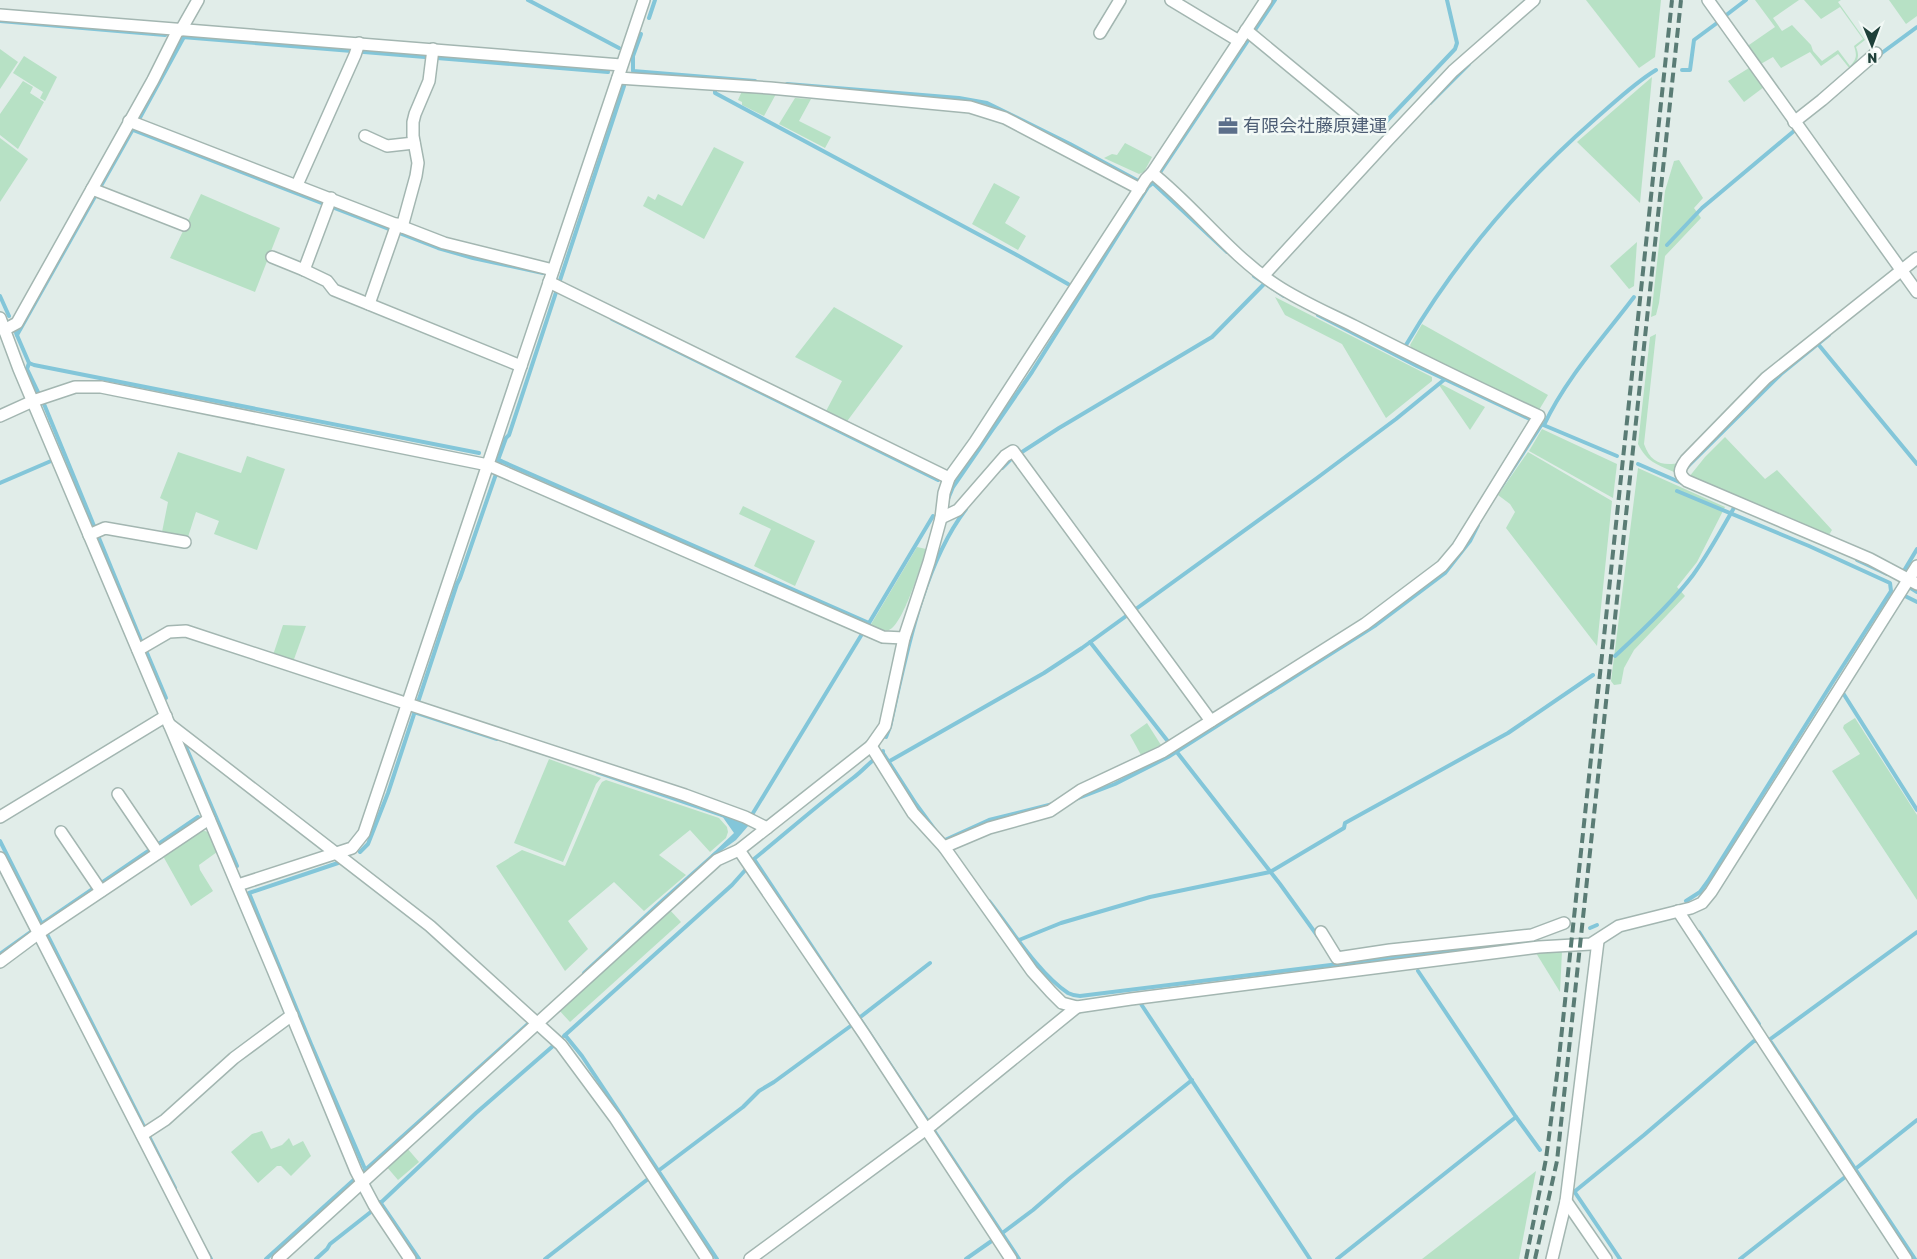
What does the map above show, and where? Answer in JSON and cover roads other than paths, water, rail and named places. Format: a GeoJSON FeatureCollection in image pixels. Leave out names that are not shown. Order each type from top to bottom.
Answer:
{"type":"FeatureCollection","features":[{"type":"Feature","properties":{"kind":"street"},"geometry":{"type":"LineString","coordinates":[[4,330],[17,323],[92,189],[134,123],[153,80],[198,0]]}},
{"type":"Feature","properties":{"kind":"street"},"geometry":{"type":"LineString","coordinates":[[238,886],[352,848],[364,834],[415,706],[488,465],[521,366],[555,285],[553,270],[644,0]]}},
{"type":"Feature","properties":{"kind":"street"},"geometry":{"type":"LineString","coordinates":[[1100,33],[1120,0]]}},
{"type":"Feature","properties":{"kind":"street"},"geometry":{"type":"LineString","coordinates":[[1171,0],[1239,41]]}},
{"type":"Feature","properties":{"kind":"street"},"geometry":{"type":"LineString","coordinates":[[278,1259],[360,1178],[537,1024],[717,860],[739,850],[767,828],[875,753],[885,726],[904,638],[941,518],[944,493],[949,478],[1149,181],[1266,0]]}},
{"type":"Feature","properties":{"kind":"street"},"geometry":{"type":"LineString","coordinates":[[1264,275],[1386,141],[1454,71],[1534,0]]}},
{"type":"Feature","properties":{"kind":"street"},"geometry":{"type":"LineString","coordinates":[[1708,0],[1917,292]]}},
{"type":"Feature","properties":{"kind":"street"},"geometry":{"type":"LineString","coordinates":[[0,15],[180,30],[432,55],[621,65]]}},
{"type":"Feature","properties":{"kind":"street"},"geometry":{"type":"LineString","coordinates":[[1246,30],[1355,120]]}},
{"type":"Feature","properties":{"kind":"street"},"geometry":{"type":"LineString","coordinates":[[297,185],[357,48]]}},
{"type":"Feature","properties":{"kind":"street"},"geometry":{"type":"LineString","coordinates":[[1794,122],[1876,53]]}},
{"type":"Feature","properties":{"kind":"street"},"geometry":{"type":"LineString","coordinates":[[369,304],[416,176],[418,163],[414,144],[415,114],[426,91],[432,55]]}},
{"type":"Feature","properties":{"kind":"street"},"geometry":{"type":"LineString","coordinates":[[618,78],[788,90],[970,107],[1005,118],[1149,181],[1208,227],[1264,275],[1288,292],[1457,378],[1539,416],[1458,547],[1442,566],[1365,624],[1172,746],[1081,790],[1050,811],[989,828],[944,847]]}},
{"type":"Feature","properties":{"kind":"street"},"geometry":{"type":"LineString","coordinates":[[134,123],[297,185],[329,203],[397,228],[466,250],[553,270]]}},
{"type":"Feature","properties":{"kind":"street"},"geometry":{"type":"LineString","coordinates":[[365,136],[387,146],[414,144]]}},
{"type":"Feature","properties":{"kind":"street"},"geometry":{"type":"LineString","coordinates":[[92,189],[184,226]]}},
{"type":"Feature","properties":{"kind":"street"},"geometry":{"type":"LineString","coordinates":[[304,270],[329,203]]}},
{"type":"Feature","properties":{"kind":"street"},"geometry":{"type":"LineString","coordinates":[[272,258],[326,281],[334,290],[521,366]]}},
{"type":"Feature","properties":{"kind":"street"},"geometry":{"type":"LineString","coordinates":[[1905,583],[1782,520],[1687,480],[1679,472],[1686,460],[1766,378],[1917,258]]}},
{"type":"Feature","properties":{"kind":"street"},"geometry":{"type":"LineString","coordinates":[[555,285],[949,478]]}},
{"type":"Feature","properties":{"kind":"street"},"geometry":{"type":"LineString","coordinates":[[0,318],[89,535],[360,1178],[375,1207],[410,1259]]}},
{"type":"Feature","properties":{"kind":"street"},"geometry":{"type":"LineString","coordinates":[[0,416],[33,401],[75,387],[101,387],[488,465],[883,637],[904,638]]}},
{"type":"Feature","properties":{"kind":"street"},"geometry":{"type":"LineString","coordinates":[[941,518],[958,510],[1005,456],[1013,451],[1211,721]]}},
{"type":"Feature","properties":{"kind":"street"},"geometry":{"type":"LineString","coordinates":[[89,535],[105,528],[185,542]]}},
{"type":"Feature","properties":{"kind":"street"},"geometry":{"type":"LineString","coordinates":[[1465,949],[1534,948],[1591,944],[1619,926],[1678,912],[1702,903],[1711,892],[1917,566]]}},
{"type":"Feature","properties":{"kind":"street"},"geometry":{"type":"LineString","coordinates":[[138,650],[170,632],[186,631],[685,795],[749,819],[767,828]]}},
{"type":"Feature","properties":{"kind":"street"},"geometry":{"type":"LineString","coordinates":[[0,817],[167,720]]}},
{"type":"Feature","properties":{"kind":"street"},"geometry":{"type":"LineString","coordinates":[[167,720],[430,926],[561,1045],[615,1118],[706,1259]]}},
{"type":"Feature","properties":{"kind":"street"},"geometry":{"type":"LineString","coordinates":[[875,753],[913,813],[944,847],[1032,971],[1062,1003],[1077,1007],[1343,964],[1465,949],[1532,935],[1564,923]]}},
{"type":"Feature","properties":{"kind":"street"},"geometry":{"type":"LineString","coordinates":[[118,794],[158,853]]}},
{"type":"Feature","properties":{"kind":"street"},"geometry":{"type":"LineString","coordinates":[[0,962],[40,929],[209,819]]}},
{"type":"Feature","properties":{"kind":"street"},"geometry":{"type":"LineString","coordinates":[[61,832],[101,891]]}},
{"type":"Feature","properties":{"kind":"street"},"geometry":{"type":"LineString","coordinates":[[739,850],[929,1127],[1011,1259]]}},
{"type":"Feature","properties":{"kind":"street"},"geometry":{"type":"LineString","coordinates":[[0,858],[40,929],[205,1259]]}},
{"type":"Feature","properties":{"kind":"street"},"geometry":{"type":"LineString","coordinates":[[1678,912],[1906,1259]]}},
{"type":"Feature","properties":{"kind":"street"},"geometry":{"type":"LineString","coordinates":[[1321,932],[1337,958],[1343,964]]}},
{"type":"Feature","properties":{"kind":"street"},"geometry":{"type":"LineString","coordinates":[[1532,935],[1534,948]]}},
{"type":"Feature","properties":{"kind":"street"},"geometry":{"type":"LineString","coordinates":[[1552,1259],[1566,1201],[1598,941]]}},
{"type":"Feature","properties":{"kind":"street"},"geometry":{"type":"LineString","coordinates":[[750,1259],[929,1127],[1077,1007]]}},
{"type":"Feature","properties":{"kind":"street"},"geometry":{"type":"LineString","coordinates":[[142,1135],[165,1120],[234,1058],[292,1015]]}},
{"type":"Feature","properties":{"kind":"street"},"geometry":{"type":"LineString","coordinates":[[1566,1201],[1606,1259]]}},
{"type":"Feature","properties":{"kind":"water"},"geometry":{"type":"Polygon","coordinates":[[[723,813],[749,825],[736,840],[713,857],[711,855],[734,833],[722,816],[723,813]]]}},
{"type":"Feature","properties":{"kind":"waterway"},"geometry":{"type":"LineString","coordinates":[[528,0],[619,48]]}},
{"type":"Feature","properties":{"kind":"waterway"},"geometry":{"type":"LineString","coordinates":[[649,18],[655,0]]}},
{"type":"Feature","properties":{"kind":"waterway"},"geometry":{"type":"LineString","coordinates":[[948,499],[953,487],[1032,372],[1148,187],[1153,183],[1275,0]]}},
{"type":"Feature","properties":{"kind":"waterway"},"geometry":{"type":"LineString","coordinates":[[1380,128],[1455,49],[1457,43],[1447,0]]}},
{"type":"Feature","properties":{"kind":"waterway"},"geometry":{"type":"LineString","coordinates":[[1725,16],[1746,0]]}},
{"type":"Feature","properties":{"kind":"waterway"},"geometry":{"type":"LineString","coordinates":[[0,21],[165,35]]}},
{"type":"Feature","properties":{"kind":"waterway"},"geometry":{"type":"LineString","coordinates":[[1682,70],[1690,70],[1694,40],[1717,23]]}},
{"type":"Feature","properties":{"kind":"waterway"},"geometry":{"type":"LineString","coordinates":[[1879,55],[1917,27]]}},
{"type":"Feature","properties":{"kind":"waterway"},"geometry":{"type":"LineString","coordinates":[[641,34],[633,56],[633,71],[755,81]]}},
{"type":"Feature","properties":{"kind":"waterway"},"geometry":{"type":"LineString","coordinates":[[137,123],[185,35]]}},
{"type":"Feature","properties":{"kind":"waterway"},"geometry":{"type":"LineString","coordinates":[[182,37],[608,72]]}},
{"type":"Feature","properties":{"kind":"waterway"},"geometry":{"type":"LineString","coordinates":[[1430,103],[1469,64]]}},
{"type":"Feature","properties":{"kind":"waterway"},"geometry":{"type":"LineString","coordinates":[[1406,345],[1446,283],[1515,197],[1594,120],[1632,87],[1656,70]]}},
{"type":"Feature","properties":{"kind":"waterway"},"geometry":{"type":"LineString","coordinates":[[787,84],[959,98],[987,103],[1070,144],[1142,183]]}},
{"type":"Feature","properties":{"kind":"waterway"},"geometry":{"type":"LineString","coordinates":[[500,463],[501,461],[498,460],[506,438],[509,435],[624,86]]}},
{"type":"Feature","properties":{"kind":"waterway"},"geometry":{"type":"LineString","coordinates":[[715,88],[715,93],[1068,284]]}},
{"type":"Feature","properties":{"kind":"waterway"},"geometry":{"type":"LineString","coordinates":[[17,335],[133,129]]}},
{"type":"Feature","properties":{"kind":"waterway"},"geometry":{"type":"LineString","coordinates":[[133,130],[438,248],[473,258],[543,273]]}},
{"type":"Feature","properties":{"kind":"waterway"},"geometry":{"type":"LineString","coordinates":[[1667,245],[1702,208],[1794,131]]}},
{"type":"Feature","properties":{"kind":"waterway"},"geometry":{"type":"LineString","coordinates":[[1153,183],[1227,252]]}},
{"type":"Feature","properties":{"kind":"waterway"},"geometry":{"type":"LineString","coordinates":[[1254,276],[1284,296]]}},
{"type":"Feature","properties":{"kind":"waterway"},"geometry":{"type":"LineString","coordinates":[[1002,468],[1011,459],[1059,428],[1212,337],[1266,282]]}},
{"type":"Feature","properties":{"kind":"waterway"},"geometry":{"type":"LineString","coordinates":[[0,296],[9,316]]}},
{"type":"Feature","properties":{"kind":"waterway"},"geometry":{"type":"LineString","coordinates":[[1544,425],[1574,375],[1634,297]]}},
{"type":"Feature","properties":{"kind":"waterway"},"geometry":{"type":"LineString","coordinates":[[1318,315],[1417,366],[1534,421]]}},
{"type":"Feature","properties":{"kind":"waterway"},"geometry":{"type":"LineString","coordinates":[[612,319],[938,480]]}},
{"type":"Feature","properties":{"kind":"waterway"},"geometry":{"type":"LineString","coordinates":[[16,333],[29,363],[27,369],[38,392]]}},
{"type":"Feature","properties":{"kind":"waterway"},"geometry":{"type":"LineString","coordinates":[[1686,468],[1781,374],[1829,335]]}},
{"type":"Feature","properties":{"kind":"waterway"},"geometry":{"type":"LineString","coordinates":[[1818,344],[1917,464]]}},
{"type":"Feature","properties":{"kind":"waterway"},"geometry":{"type":"LineString","coordinates":[[29,363],[479,453]]}},
{"type":"Feature","properties":{"kind":"waterway"},"geometry":{"type":"LineString","coordinates":[[888,762],[1044,673],[1082,648],[1317,478],[1396,419],[1445,379]]}},
{"type":"Feature","properties":{"kind":"waterway"},"geometry":{"type":"LineString","coordinates":[[44,404],[142,643]]}},
{"type":"Feature","properties":{"kind":"waterway"},"geometry":{"type":"LineString","coordinates":[[1541,424],[1617,456]]}},
{"type":"Feature","properties":{"kind":"waterway"},"geometry":{"type":"LineString","coordinates":[[1501,487],[1542,424]]}},
{"type":"Feature","properties":{"kind":"waterway"},"geometry":{"type":"LineString","coordinates":[[0,483],[51,461]]}},
{"type":"Feature","properties":{"kind":"waterway"},"geometry":{"type":"LineString","coordinates":[[501,461],[869,623]]}},
{"type":"Feature","properties":{"kind":"waterway"},"geometry":{"type":"LineString","coordinates":[[1638,464],[1684,484]]}},
{"type":"Feature","properties":{"kind":"waterway"},"geometry":{"type":"LineString","coordinates":[[360,852],[368,844],[388,793],[457,584],[496,474]]}},
{"type":"Feature","properties":{"kind":"waterway"},"geometry":{"type":"LineString","coordinates":[[1677,491],[1809,546],[1890,583],[1891,591],[1708,881],[1700,892],[1686,901]]}},
{"type":"Feature","properties":{"kind":"waterway"},"geometry":{"type":"LineString","coordinates":[[1615,656],[1685,586],[1715,541],[1735,506]]}},
{"type":"Feature","properties":{"kind":"waterway"},"geometry":{"type":"LineString","coordinates":[[886,737],[890,727],[909,643],[927,585],[951,532],[966,509]]}},
{"type":"Feature","properties":{"kind":"waterway"},"geometry":{"type":"LineString","coordinates":[[869,623],[933,516]]}},
{"type":"Feature","properties":{"kind":"waterway"},"geometry":{"type":"LineString","coordinates":[[1076,799],[1115,784],[1168,757],[1376,625],[1445,573],[1470,541],[1478,525]]}},
{"type":"Feature","properties":{"kind":"waterway"},"geometry":{"type":"LineString","coordinates":[[1902,574],[1917,549]]}},
{"type":"Feature","properties":{"kind":"waterway"},"geometry":{"type":"LineString","coordinates":[[1857,560],[1887,574]]}},
{"type":"Feature","properties":{"kind":"waterway"},"geometry":{"type":"LineString","coordinates":[[1906,585],[1917,592]]}},
{"type":"Feature","properties":{"kind":"waterway"},"geometry":{"type":"LineString","coordinates":[[1901,594],[1917,602]]}},
{"type":"Feature","properties":{"kind":"waterway"},"geometry":{"type":"LineString","coordinates":[[750,818],[862,634]]}},
{"type":"Feature","properties":{"kind":"waterway"},"geometry":{"type":"LineString","coordinates":[[1090,642],[1170,744]]}},
{"type":"Feature","properties":{"kind":"waterway"},"geometry":{"type":"LineString","coordinates":[[147,653],[166,698]]}},
{"type":"Feature","properties":{"kind":"waterway"},"geometry":{"type":"LineString","coordinates":[[1019,940],[1061,923],[1150,897],[1270,872],[1344,828],[1345,823],[1508,733],[1593,675]]}},
{"type":"Feature","properties":{"kind":"waterway"},"geometry":{"type":"LineString","coordinates":[[1843,693],[1917,810]]}},
{"type":"Feature","properties":{"kind":"waterway"},"geometry":{"type":"LineString","coordinates":[[414,712],[497,739]]}},
{"type":"Feature","properties":{"kind":"waterway"},"geometry":{"type":"LineString","coordinates":[[186,747],[237,866]]}},
{"type":"Feature","properties":{"kind":"waterway"},"geometry":{"type":"LineString","coordinates":[[883,751],[857,775],[754,859],[1019,1259]]}},
{"type":"Feature","properties":{"kind":"waterway"},"geometry":{"type":"LineString","coordinates":[[1176,751],[1280,884],[1319,938]]}},
{"type":"Feature","properties":{"kind":"waterway"},"geometry":{"type":"LineString","coordinates":[[883,753],[935,830]]}},
{"type":"Feature","properties":{"kind":"waterway"},"geometry":{"type":"LineString","coordinates":[[597,772],[725,816]]}},
{"type":"Feature","properties":{"kind":"waterway"},"geometry":{"type":"LineString","coordinates":[[945,840],[989,820],[1053,804]]}},
{"type":"Feature","properties":{"kind":"waterway"},"geometry":{"type":"LineString","coordinates":[[40,925],[198,817]]}},
{"type":"Feature","properties":{"kind":"waterway"},"geometry":{"type":"LineString","coordinates":[[0,841],[175,1188]]}},
{"type":"Feature","properties":{"kind":"waterway"},"geometry":{"type":"LineString","coordinates":[[584,973],[716,853]]}},
{"type":"Feature","properties":{"kind":"waterway"},"geometry":{"type":"LineString","coordinates":[[338,863],[249,893],[365,1169]]}},
{"type":"Feature","properties":{"kind":"waterway"},"geometry":{"type":"LineString","coordinates":[[564,1036],[732,885],[748,867]]}},
{"type":"Feature","properties":{"kind":"waterway"},"geometry":{"type":"LineString","coordinates":[[989,901],[1047,975],[1068,993],[1078,996],[1516,942]]}},
{"type":"Feature","properties":{"kind":"waterway"},"geometry":{"type":"LineString","coordinates":[[1590,928],[1597,925]]}},
{"type":"Feature","properties":{"kind":"waterway"},"geometry":{"type":"LineString","coordinates":[[0,954],[35,929]]}},
{"type":"Feature","properties":{"kind":"waterway"},"geometry":{"type":"LineString","coordinates":[[1699,932],[1759,1024]]}},
{"type":"Feature","properties":{"kind":"waterway"},"geometry":{"type":"LineString","coordinates":[[1574,1192],[1754,1041],[1769,1040],[1917,932]]}},
{"type":"Feature","properties":{"kind":"waterway"},"geometry":{"type":"LineString","coordinates":[[859,1018],[930,963]]}},
{"type":"Feature","properties":{"kind":"waterway"},"geometry":{"type":"LineString","coordinates":[[1418,971],[1540,1150]]}},
{"type":"Feature","properties":{"kind":"waterway"},"geometry":{"type":"LineString","coordinates":[[1141,1004],[1310,1259]]}},
{"type":"Feature","properties":{"kind":"waterway"},"geometry":{"type":"LineString","coordinates":[[364,1171],[529,1023]]}},
{"type":"Feature","properties":{"kind":"waterway"},"geometry":{"type":"LineString","coordinates":[[658,1171],[743,1107],[759,1091],[852,1025]]}},
{"type":"Feature","properties":{"kind":"waterway"},"geometry":{"type":"LineString","coordinates":[[565,1035],[582,1056],[717,1259]]}},
{"type":"Feature","properties":{"kind":"waterway"},"geometry":{"type":"LineString","coordinates":[[1771,1042],[1915,1259]]}},
{"type":"Feature","properties":{"kind":"waterway"},"geometry":{"type":"LineString","coordinates":[[316,1259],[330,1244],[372,1211],[476,1113],[553,1046]]}},
{"type":"Feature","properties":{"kind":"waterway"},"geometry":{"type":"LineString","coordinates":[[1001,1234],[1192,1080]]}},
{"type":"Feature","properties":{"kind":"waterway"},"geometry":{"type":"LineString","coordinates":[[1337,1259],[1516,1117]]}},
{"type":"Feature","properties":{"kind":"waterway"},"geometry":{"type":"LineString","coordinates":[[1854,1170],[1917,1120]]}},
{"type":"Feature","properties":{"kind":"waterway"},"geometry":{"type":"LineString","coordinates":[[1740,1259],[1849,1174]]}},
{"type":"Feature","properties":{"kind":"waterway"},"geometry":{"type":"LineString","coordinates":[[266,1259],[357,1177]]}},
{"type":"Feature","properties":{"kind":"waterway"},"geometry":{"type":"LineString","coordinates":[[545,1259],[648,1179]]}},
{"type":"Feature","properties":{"kind":"waterway"},"geometry":{"type":"LineString","coordinates":[[1574,1191],[1620,1259]]}},
{"type":"Feature","properties":{"kind":"waterway"},"geometry":{"type":"LineString","coordinates":[[380,1202],[419,1259]]}},
{"type":"Feature","properties":{"kind":"waterway"},"geometry":{"type":"LineString","coordinates":[[966,1259],[993,1240]]}},
{"type":"Feature","properties":{"kind":"waterway"},"geometry":{"type":"LineString","coordinates":[[207,1252],[211,1259]]}},
{"type":"Feature","properties":{"kind":"railway"},"geometry":{"type":"LineString","coordinates":[[1526,1259],[1546,1159],[1558,1067],[1672,0]]}},
{"type":"Feature","properties":{"kind":"railway"},"geometry":{"type":"LineString","coordinates":[[1535,1259],[1557,1161],[1681,0]]}},
{"type":"Feature","properties":{"kind":"place","name":"有限会社藤原建運"},"geometry":{"type":"Point","coordinates":[1228,126]}}]}
